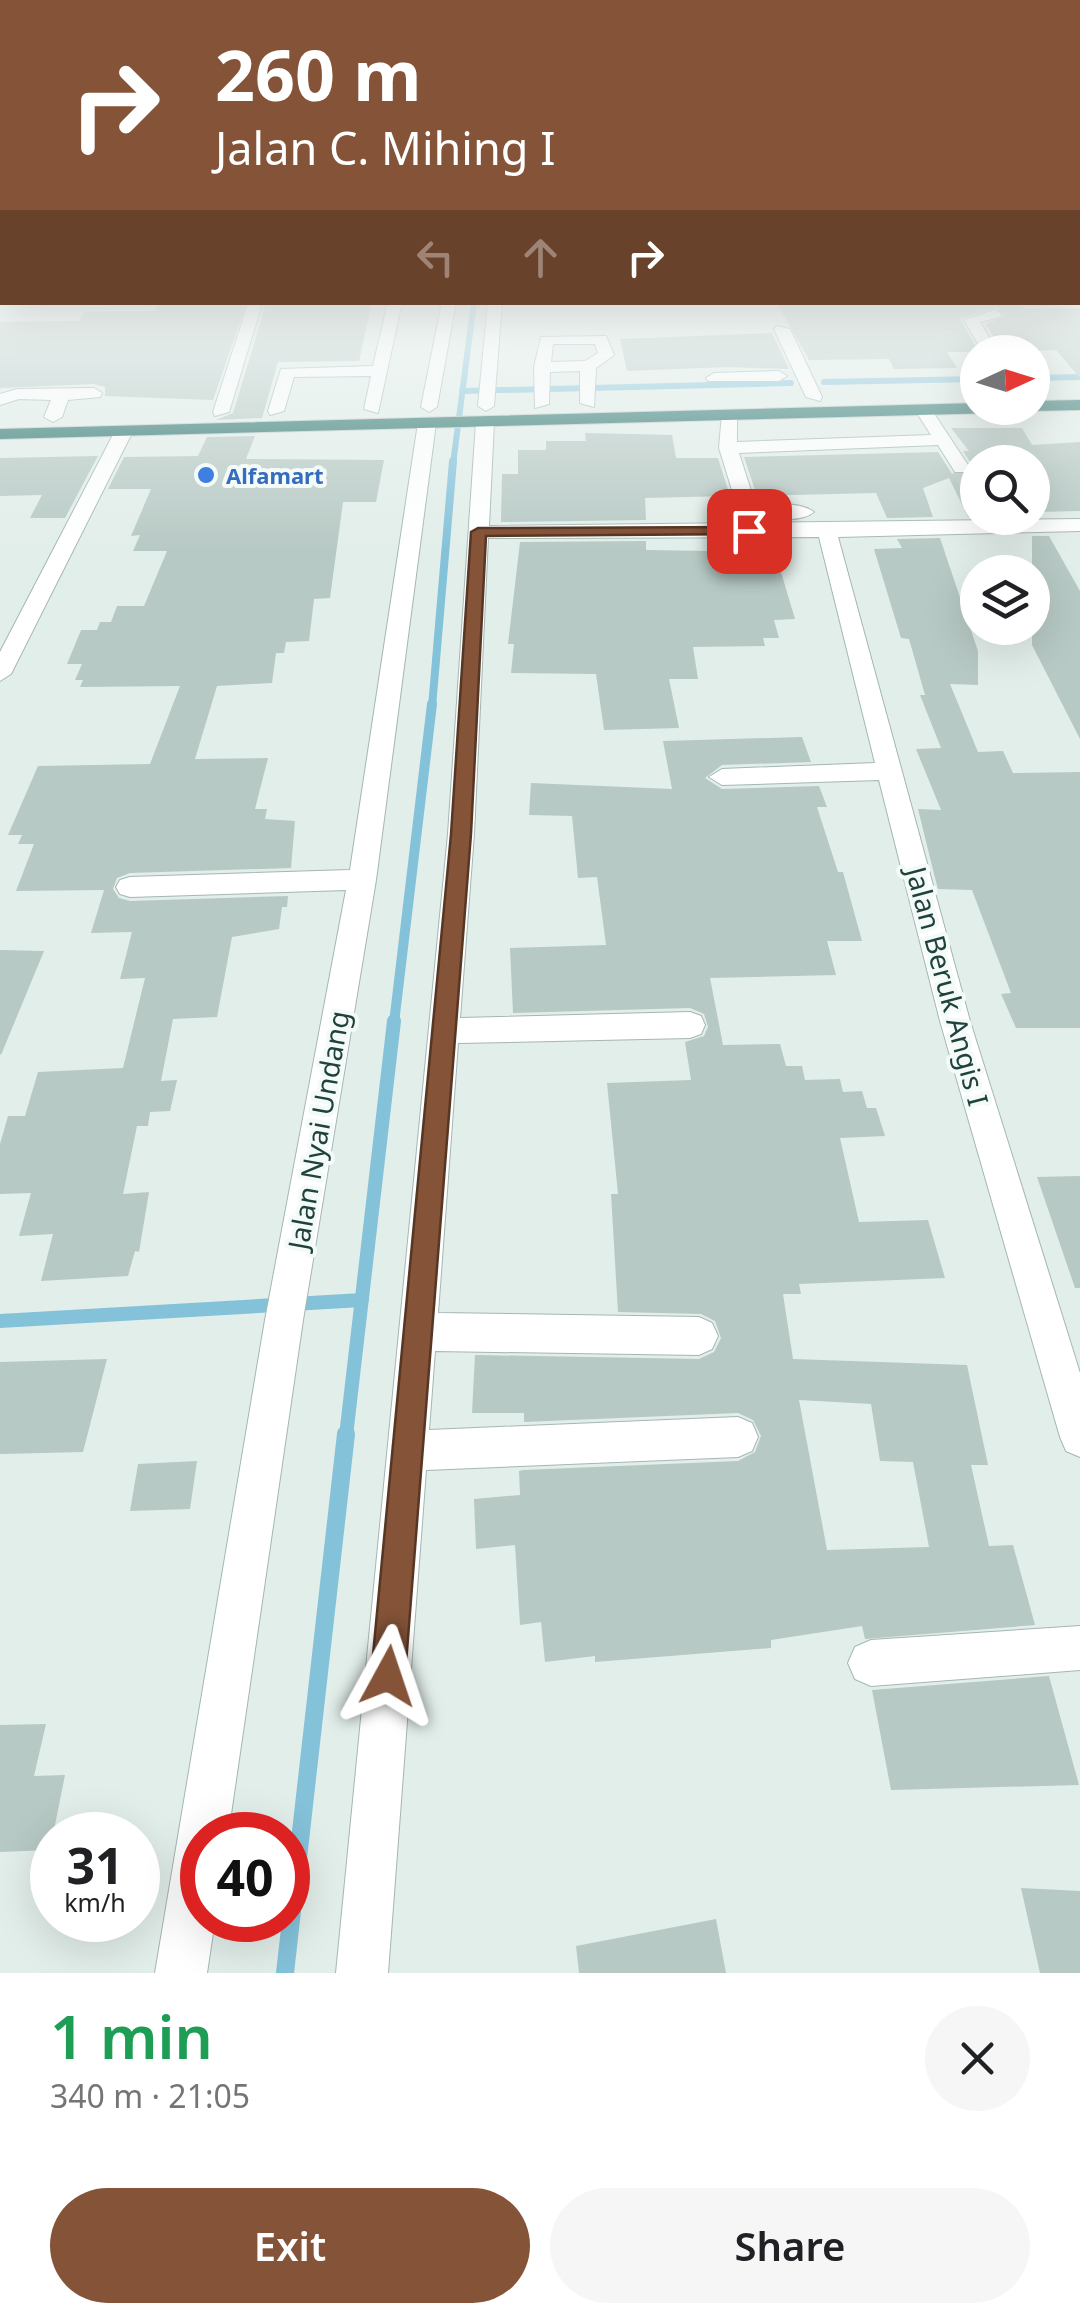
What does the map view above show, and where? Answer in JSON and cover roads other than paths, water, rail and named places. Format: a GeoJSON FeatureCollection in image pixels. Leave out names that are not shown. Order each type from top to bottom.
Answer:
{"type":"FeatureCollection","features":[{"type":"Feature","properties":{"kind":"highway"},"geometry":{"type":"LineString","coordinates":[[482,406],[588,403],[718,388],[918,402],[960,395]]}},
{"type":"Feature","properties":{"kind":"highway"},"geometry":{"type":"LineString","coordinates":[[0,418],[218,420],[435,415],[482,406],[718,388],[960,405]]}},
{"type":"Feature","properties":{"kind":"highway"},"geometry":{"type":"LineString","coordinates":[[1050,390],[1080,389]]}},
{"type":"Feature","properties":{"kind":"highway"},"geometry":{"type":"LineString","coordinates":[[1050,406],[1080,405]]}},
{"type":"Feature","properties":{"kind":"highway"},"geometry":{"type":"LineString","coordinates":[[0,434],[124,431],[276,411],[372,409],[435,415]]}},
{"type":"Feature","properties":{"kind":"street"},"geometry":{"type":"LineString","coordinates":[[218,420],[235,368]]}},
{"type":"Feature","properties":{"kind":"street"},"geometry":{"type":"LineString","coordinates":[[372,409],[381,368]]}},
{"type":"Feature","properties":{"kind":"street","name":"Jalan Nyai Undang"},"geometry":{"type":"LineString","coordinates":[[207,1812],[284,1320],[362,880],[441,368]]}},
{"type":"Feature","properties":{"kind":"street"},"geometry":{"type":"LineString","coordinates":[[362,1973],[461,834],[487,368]]}},
{"type":"Feature","properties":{"kind":"street"},"geometry":{"type":"LineString","coordinates":[[541,404],[542,368]]}},
{"type":"Feature","properties":{"kind":"street"},"geometry":{"type":"LineString","coordinates":[[588,368],[588,403]]}},
{"type":"Feature","properties":{"kind":"street"},"geometry":{"type":"LineString","coordinates":[[800,368],[814,397]]}},
{"type":"Feature","properties":{"kind":"street"},"geometry":{"type":"LineString","coordinates":[[276,411],[287,372],[380,372]]}},
{"type":"Feature","properties":{"kind":"street"},"geometry":{"type":"LineString","coordinates":[[779,376],[718,388],[728,448],[746,503],[763,510],[960,508]]}},
{"type":"Feature","properties":{"kind":"street"},"geometry":{"type":"LineString","coordinates":[[0,400],[17,394],[94,394]]}},
{"type":"Feature","properties":{"kind":"street"},"geometry":{"type":"LineString","coordinates":[[53,416],[61,395]]}},
{"type":"Feature","properties":{"kind":"street"},"geometry":{"type":"LineString","coordinates":[[918,402],[960,466]]}},
{"type":"Feature","properties":{"kind":"street"},"geometry":{"type":"LineString","coordinates":[[0,674],[124,431]]}},
{"type":"Feature","properties":{"kind":"street"},"geometry":{"type":"LineString","coordinates":[[728,448],[943,440]]}},
{"type":"Feature","properties":{"kind":"street"},"geometry":{"type":"LineString","coordinates":[[478,532],[827,531],[1073,525],[1080,548]]}},
{"type":"Feature","properties":{"kind":"street","name":"Jalan Beruk Angis I"},"geometry":{"type":"LineString","coordinates":[[827,531],[956,1021],[1080,1437]]}},
{"type":"Feature","properties":{"kind":"street"},"geometry":{"type":"LineString","coordinates":[[722,777],[890,771]]}},
{"type":"Feature","properties":{"kind":"street"},"geometry":{"type":"LineString","coordinates":[[130,887],[362,880]]}},
{"type":"Feature","properties":{"kind":"street"},"geometry":{"type":"LineString","coordinates":[[444,1030],[690,1025]]}},
{"type":"Feature","properties":{"kind":"street"},"geometry":{"type":"LineString","coordinates":[[418,1332],[699,1336]]}},
{"type":"Feature","properties":{"kind":"street"},"geometry":{"type":"LineString","coordinates":[[406,1451],[738,1437]]}},
{"type":"Feature","properties":{"kind":"street"},"geometry":{"type":"LineString","coordinates":[[871,1663],[1080,1648]]}},
{"type":"Feature","properties":{"kind":"street","name":"Jalan Nyai Undang"},"geometry":{"type":"LineString","coordinates":[[182,1973],[187,1942]]}},
{"type":"Feature","properties":{"kind":"waterway"},"geometry":{"type":"LineString","coordinates":[[462,391],[465,368]]}},
{"type":"Feature","properties":{"kind":"waterway"},"geometry":{"type":"LineString","coordinates":[[1050,378],[1080,377]]}},
{"type":"Feature","properties":{"kind":"waterway"},"geometry":{"type":"LineString","coordinates":[[824,382],[960,379]]}},
{"type":"Feature","properties":{"kind":"waterway"},"geometry":{"type":"LineString","coordinates":[[462,391],[791,383]]}},
{"type":"Feature","properties":{"kind":"waterway"},"geometry":{"type":"LineString","coordinates":[[453,464],[462,391]]}},
{"type":"Feature","properties":{"kind":"waterway"},"geometry":{"type":"LineString","coordinates":[[432,707],[453,461]]}},
{"type":"Feature","properties":{"kind":"waterway"},"geometry":{"type":"LineString","coordinates":[[394,1023],[432,704]]}},
{"type":"Feature","properties":{"kind":"waterway"},"geometry":{"type":"LineString","coordinates":[[362,1300],[394,1021]]}},
{"type":"Feature","properties":{"kind":"waterway"},"geometry":{"type":"LineString","coordinates":[[0,1321],[362,1300]]}},
{"type":"Feature","properties":{"kind":"waterway"},"geometry":{"type":"LineString","coordinates":[[346,1436],[362,1300]]}},
{"type":"Feature","properties":{"kind":"waterway"},"geometry":{"type":"LineString","coordinates":[[285,1973],[346,1434]]}},
{"type":"Feature","properties":{"kind":"place","name":"Alfamart"},"geometry":{"type":"Point","coordinates":[206,475]}}]}
